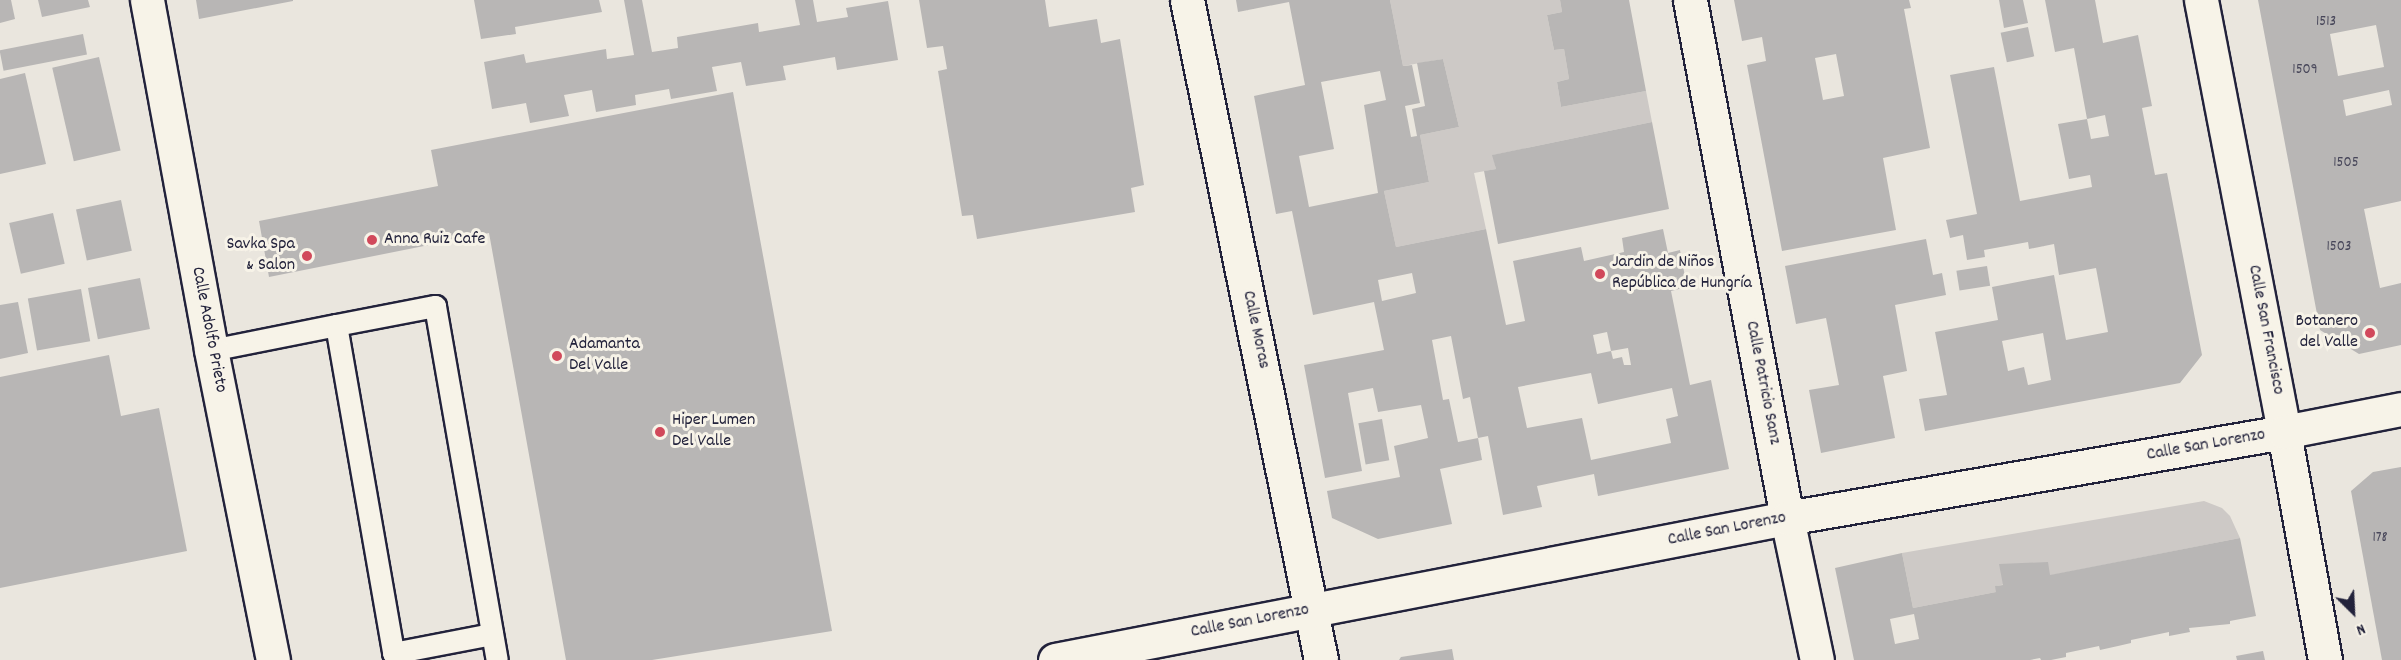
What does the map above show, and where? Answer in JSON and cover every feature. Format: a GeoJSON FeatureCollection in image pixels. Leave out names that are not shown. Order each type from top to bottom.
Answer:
{"type":"FeatureCollection","features":[{"type":"Feature","properties":{"kind":"street","name":"Calle Adolfo Prieto"},"geometry":{"type":"LineString","coordinates":[[147,0],[211,350],[273,660]]}},
{"type":"Feature","properties":{"kind":"street","name":"Calle Moras"},"geometry":{"type":"LineString","coordinates":[[1187,0],[1321,660]]}},
{"type":"Feature","properties":{"kind":"street","name":"Calle Patricio Sanz"},"geometry":{"type":"LineString","coordinates":[[1690,0],[1787,518],[1817,660]]}},
{"type":"Feature","properties":{"kind":"street","name":"Calle San Francisco"},"geometry":{"type":"LineString","coordinates":[[2201,0],[2284,432],[2325,660]]}},
{"type":"Feature","properties":{"kind":"street","name":"Calle San Lorenzo"},"geometry":{"type":"LineString","coordinates":[[1055,660],[1787,518],[2284,432],[2401,409]]}},
{"type":"Feature","properties":{"kind":"lane"},"geometry":{"type":"LineString","coordinates":[[211,350],[435,306],[496,660]]}},
{"type":"Feature","properties":{"kind":"lane"},"geometry":{"type":"LineString","coordinates":[[336,325],[393,653],[432,653],[492,634]]}},
{"type":"Feature","properties":{"kind":"shaded area"},"geometry":{"type":"Polygon","coordinates":[[[1390,0],[1560,0],[1562,12],[1547,15],[1554,50],[1564,49],[1569,79],[1557,82],[1561,107],[1646,91],[1652,122],[1493,155],[1496,169],[1474,173],[1486,229],[1396,247],[1384,191],[1429,182],[1420,135],[1459,127],[1443,59],[1403,66],[1390,0]]]}},
{"type":"Feature","properties":{"kind":"shaded area"},"geometry":{"type":"Polygon","coordinates":[[[2204,501],[2222,508],[2230,516],[2240,538],[1996,586],[1996,592],[1913,608],[1902,553],[2204,501]]]}},
{"type":"Feature","properties":{"kind":"building"},"geometry":{"type":"Polygon","coordinates":[[[0,0],[11,0],[15,19],[0,23],[0,0]]]}},
{"type":"Feature","properties":{"kind":"building"},"geometry":{"type":"Polygon","coordinates":[[[38,0],[88,0],[90,7],[42,17],[38,0]]]}},
{"type":"Feature","properties":{"kind":"building"},"geometry":{"type":"Polygon","coordinates":[[[196,0],[293,0],[293,1],[199,19],[196,0]]]}},
{"type":"Feature","properties":{"kind":"building"},"geometry":{"type":"Polygon","coordinates":[[[474,0],[599,0],[602,12],[515,27],[516,34],[481,39],[474,0]]]}},
{"type":"Feature","properties":{"kind":"building"},"geometry":{"type":"Polygon","coordinates":[[[624,0],[642,0],[652,52],[678,48],[677,37],[758,23],[759,32],[800,25],[795,0],[813,0],[817,22],[848,17],[846,8],[888,1],[898,60],[837,70],[835,57],[783,66],[786,80],[746,86],[741,62],[712,67],[717,91],[671,99],[669,89],[635,95],[636,105],[596,112],[592,90],[564,95],[569,116],[530,123],[526,103],[492,109],[484,62],[524,54],[526,63],[606,49],[607,59],[634,55],[624,0]]]}},
{"type":"Feature","properties":{"kind":"building"},"geometry":{"type":"Polygon","coordinates":[[[919,0],[1045,0],[1049,27],[1097,19],[1101,43],[1120,39],[1144,185],[1131,188],[1135,212],[977,239],[973,215],[962,216],[938,71],[947,69],[943,46],[927,48],[919,0]]]}},
{"type":"Feature","properties":{"kind":"building"},"geometry":{"type":"Polygon","coordinates":[[[1236,0],[1390,0],[1403,66],[1412,65],[1420,103],[1405,106],[1411,137],[1417,136],[1412,109],[1425,106],[1417,63],[1443,59],[1459,127],[1420,135],[1429,182],[1384,191],[1396,247],[1486,229],[1506,325],[1525,321],[1513,261],[1581,247],[1584,261],[1624,252],[1622,238],[1663,229],[1668,253],[1680,250],[1687,287],[1671,291],[1690,385],[1711,380],[1729,469],[1598,496],[1594,474],[1537,486],[1542,507],[1503,515],[1488,436],[1478,438],[1482,460],[1440,469],[1452,524],[1378,539],[1332,518],[1327,491],[1400,477],[1394,446],[1428,438],[1421,405],[1378,412],[1373,388],[1348,393],[1362,471],[1325,478],[1304,365],[1384,350],[1374,302],[1313,315],[1292,211],[1276,214],[1254,96],[1305,85],[1289,2],[1238,12],[1236,0]],[[1380,71],[1321,82],[1334,149],[1299,156],[1309,207],[1378,193],[1364,105],[1386,100],[1380,71]],[[1412,273],[1378,280],[1382,301],[1416,293],[1412,273]],[[1607,332],[1593,335],[1597,354],[1611,351],[1607,332]],[[1451,336],[1432,340],[1443,400],[1449,399],[1458,442],[1478,438],[1470,397],[1463,399],[1451,336]],[[1628,348],[1611,351],[1613,359],[1622,357],[1624,365],[1631,365],[1628,348]],[[1591,373],[1518,387],[1527,428],[1582,418],[1591,460],[1671,443],[1666,419],[1678,416],[1672,388],[1598,404],[1591,373]]]}},
{"type":"Feature","properties":{"kind":"building"},"geometry":{"type":"Polygon","coordinates":[[[1560,0],[1629,0],[1646,91],[1561,107],[1557,82],[1569,79],[1564,49],[1554,50],[1547,15],[1562,12],[1560,0]]]}},
{"type":"Feature","properties":{"kind":"building"},"geometry":{"type":"Polygon","coordinates":[[[1734,0],[1909,0],[1911,8],[1904,9],[1930,148],[1883,158],[1896,230],[1782,251],[1747,65],[1766,61],[1762,37],[1742,41],[1734,0]],[[1836,54],[1815,58],[1823,100],[1844,96],[1836,54]]]}},
{"type":"Feature","properties":{"kind":"building"},"geometry":{"type":"Polygon","coordinates":[[[1999,0],[2023,0],[2028,23],[2004,28],[1999,0]]]}},
{"type":"Feature","properties":{"kind":"building"},"geometry":{"type":"Polygon","coordinates":[[[2045,0],[2095,0],[2103,43],[2138,35],[2152,106],[2142,108],[2155,175],[2167,173],[2202,355],[2180,383],[1925,431],[1919,399],[1947,395],[1935,332],[1998,320],[1992,287],[2054,275],[2066,340],[2108,332],[2096,268],[2059,275],[2054,244],[2029,249],[2028,242],[1984,250],[1985,257],[1967,260],[1963,235],[1950,238],[1946,220],[1977,214],[1950,75],[1994,67],[2020,201],[2092,187],[2090,175],[2069,179],[2058,124],[2087,119],[2074,48],[2055,52],[2045,0]],[[2105,115],[2087,119],[2091,139],[2109,136],[2105,115]],[[2043,333],[2002,341],[2008,371],[2024,367],[2028,385],[2051,380],[2043,333]]]}},
{"type":"Feature","properties":{"kind":"building"},"geometry":{"type":"Polygon","coordinates":[[[2258,0],[2401,0],[2401,201],[2364,209],[2380,288],[2401,283],[2401,345],[2359,354],[2320,330],[2258,0]],[[2376,25],[2330,34],[2338,76],[2384,67],[2376,25]],[[2389,90],[2343,100],[2346,116],[2392,105],[2389,90]]]}},
{"type":"Feature","properties":{"kind":"building"},"geometry":{"type":"Polygon","coordinates":[[[2028,27],[2034,56],[2007,62],[2001,33],[2028,27]]]}},
{"type":"Feature","properties":{"kind":"building"},"geometry":{"type":"Polygon","coordinates":[[[83,34],[87,55],[4,71],[0,50],[83,34]]]}},
{"type":"Feature","properties":{"kind":"building"},"geometry":{"type":"Polygon","coordinates":[[[99,57],[121,151],[74,161],[52,68],[99,57]]]}},
{"type":"Feature","properties":{"kind":"building"},"geometry":{"type":"Polygon","coordinates":[[[25,73],[46,164],[0,174],[0,79],[25,73]]]}},
{"type":"Feature","properties":{"kind":"building","name":"Hiper Lumen Del Valle"},"geometry":{"type":"Polygon","coordinates":[[[733,92],[832,631],[652,660],[566,660],[489,233],[269,277],[259,221],[438,186],[431,150],[733,92]]]}},
{"type":"Feature","properties":{"kind":"building"},"geometry":{"type":"Polygon","coordinates":[[[1652,122],[1669,209],[1498,244],[1484,171],[1496,169],[1492,155],[1652,122]]]}},
{"type":"Feature","properties":{"kind":"building"},"geometry":{"type":"Polygon","coordinates":[[[121,200],[132,251],[87,260],[76,210],[121,200]]]}},
{"type":"Feature","properties":{"kind":"building"},"geometry":{"type":"Polygon","coordinates":[[[53,213],[65,264],[21,274],[9,223],[53,213]]]}},
{"type":"Feature","properties":{"kind":"building"},"geometry":{"type":"Polygon","coordinates":[[[1926,239],[1933,275],[1942,273],[1946,295],[1895,305],[1907,371],[1883,376],[1895,438],[1821,453],[1809,390],[1839,385],[1826,318],[1796,324],[1785,266],[1926,239]]]}},
{"type":"Feature","properties":{"kind":"building"},"geometry":{"type":"Polygon","coordinates":[[[1987,266],[1990,286],[1960,291],[1956,271],[1987,266]]]}},
{"type":"Feature","properties":{"kind":"building"},"geometry":{"type":"Polygon","coordinates":[[[140,278],[150,329],[98,339],[88,288],[140,278]]]}},
{"type":"Feature","properties":{"kind":"building"},"geometry":{"type":"Polygon","coordinates":[[[81,289],[90,341],[37,351],[28,298],[81,289]]]}},
{"type":"Feature","properties":{"kind":"building"},"geometry":{"type":"Polygon","coordinates":[[[18,302],[28,353],[0,359],[0,305],[18,302]]]}},
{"type":"Feature","properties":{"kind":"building"},"geometry":{"type":"Polygon","coordinates":[[[109,355],[121,416],[159,408],[187,551],[0,588],[0,377],[109,355]]]}},
{"type":"Feature","properties":{"kind":"building"},"geometry":{"type":"Polygon","coordinates":[[[1382,419],[1389,460],[1366,465],[1358,423],[1382,419]]]}},
{"type":"Feature","properties":{"kind":"building"},"geometry":{"type":"Polygon","coordinates":[[[2401,467],[2401,660],[2382,660],[2351,491],[2373,472],[2401,467]]]}},
{"type":"Feature","properties":{"kind":"building"},"geometry":{"type":"Polygon","coordinates":[[[2240,538],[2256,616],[2230,621],[2230,624],[2189,628],[2190,632],[2169,636],[2169,632],[2131,640],[2131,643],[2100,650],[2099,646],[2066,653],[2066,657],[2051,660],[2040,658],[2030,660],[1854,660],[1835,568],[1902,553],[1913,608],[1996,592],[1995,586],[2003,585],[1999,564],[2048,562],[2050,575],[2240,538]],[[1914,614],[1890,619],[1895,644],[1919,639],[1914,614]]]}},
{"type":"Feature","properties":{"kind":"building"},"geometry":{"type":"Polygon","coordinates":[[[1452,649],[1454,660],[1399,660],[1401,657],[1452,649]]]}},
{"type":"Feature","properties":{"kind":"building"},"geometry":{"type":"Polygon","coordinates":[[[2263,651],[2265,660],[2237,660],[2236,656],[2263,651]]]}},
{"type":"Feature","properties":{"kind":"place","name":"Anna Ruiz Cafe"},"geometry":{"type":"Point","coordinates":[372,240]}},
{"type":"Feature","properties":{"kind":"place","name":"Savka Spa & Salon"},"geometry":{"type":"Point","coordinates":[307,256]}},
{"type":"Feature","properties":{"kind":"place","name":"Jardin de Niños República de Hungría"},"geometry":{"type":"Point","coordinates":[1600,274]}},
{"type":"Feature","properties":{"kind":"place","name":"Botanero del Valle"},"geometry":{"type":"Point","coordinates":[2370,333]}},
{"type":"Feature","properties":{"kind":"place","name":"Adamanta Del Valle"},"geometry":{"type":"Point","coordinates":[557,356]}},
{"type":"Feature","properties":{"kind":"place","name":"Hiper Lumen Del Valle"},"geometry":{"type":"Point","coordinates":[660,432]}}]}
